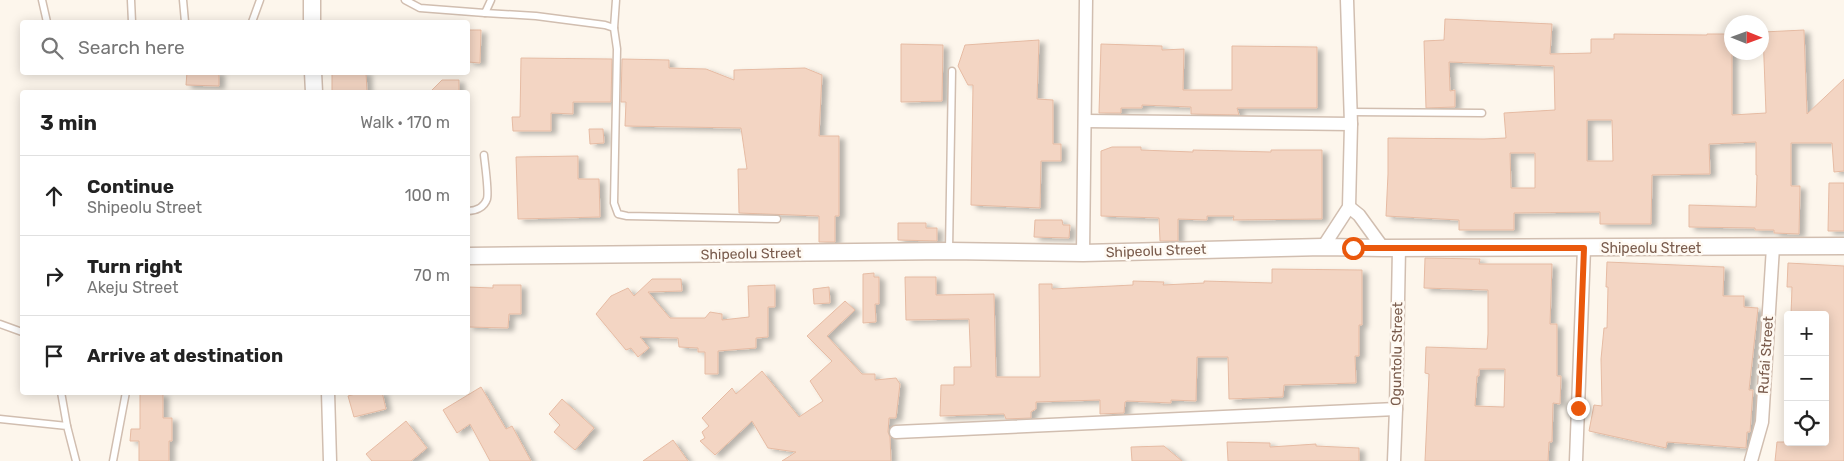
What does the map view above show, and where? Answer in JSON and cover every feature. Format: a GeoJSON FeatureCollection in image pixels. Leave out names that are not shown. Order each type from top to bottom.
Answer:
{"type":"FeatureCollection","features":[{"type":"Feature","properties":{"kind":"street"},"geometry":{"type":"LineString","coordinates":[[312,0],[312,20]]}},
{"type":"Feature","properties":{"kind":"street"},"geometry":{"type":"LineString","coordinates":[[1083,253],[1086,0]]}},
{"type":"Feature","properties":{"kind":"street"},"geometry":{"type":"LineString","coordinates":[[1323,246],[1349,207],[1351,118],[1347,0]]}},
{"type":"Feature","properties":{"kind":"street"},"geometry":{"type":"LineString","coordinates":[[313,75],[314,90]]}},
{"type":"Feature","properties":{"kind":"street"},"geometry":{"type":"LineString","coordinates":[[1085,121],[1351,118]]}},
{"type":"Feature","properties":{"kind":"street"},"geometry":{"type":"LineString","coordinates":[[1349,207],[1359,214],[1391,248]]}},
{"type":"Feature","properties":{"kind":"street","name":"Shipeolu Street"},"geometry":{"type":"LineString","coordinates":[[470,256],[949,252],[1083,253],[1323,246],[1391,248],[1844,246]]}},
{"type":"Feature","properties":{"kind":"street","name":"Rufai Street"},"geometry":{"type":"LineString","coordinates":[[1752,461],[1762,422],[1773,247]]}},
{"type":"Feature","properties":{"kind":"street","name":"Oguntolu Street"},"geometry":{"type":"LineString","coordinates":[[1391,248],[1396,409],[1394,461]]}},
{"type":"Feature","properties":{"kind":"street"},"geometry":{"type":"LineString","coordinates":[[1576,461],[1584,248]]}},
{"type":"Feature","properties":{"kind":"street"},"geometry":{"type":"LineString","coordinates":[[328,395],[330,461]]}},
{"type":"Feature","properties":{"kind":"street"},"geometry":{"type":"LineString","coordinates":[[896,432],[1396,409]]}},
{"type":"Feature","properties":{"kind":"lane"},"geometry":{"type":"LineString","coordinates":[[42,0],[47,20]]}},
{"type":"Feature","properties":{"kind":"lane"},"geometry":{"type":"LineString","coordinates":[[131,0],[132,20]]}},
{"type":"Feature","properties":{"kind":"lane"},"geometry":{"type":"LineString","coordinates":[[183,0],[185,20]]}},
{"type":"Feature","properties":{"kind":"lane"},"geometry":{"type":"LineString","coordinates":[[253,20],[260,0]]}},
{"type":"Feature","properties":{"kind":"lane"},"geometry":{"type":"LineString","coordinates":[[405,0],[420,8],[536,16],[614,28]]}},
{"type":"Feature","properties":{"kind":"lane"},"geometry":{"type":"LineString","coordinates":[[485,13],[491,0]]}},
{"type":"Feature","properties":{"kind":"lane"},"geometry":{"type":"LineString","coordinates":[[616,0],[614,28],[617,49],[614,203],[618,214],[627,216],[777,219]]}},
{"type":"Feature","properties":{"kind":"lane"},"geometry":{"type":"LineString","coordinates":[[949,252],[952,71]]}},
{"type":"Feature","properties":{"kind":"lane"},"geometry":{"type":"LineString","coordinates":[[1351,118],[1482,113]]}},
{"type":"Feature","properties":{"kind":"lane"},"geometry":{"type":"LineString","coordinates":[[470,211],[476,210],[482,206],[487,199],[484,155]]}},
{"type":"Feature","properties":{"kind":"lane"},"geometry":{"type":"LineString","coordinates":[[0,324],[20,331]]}},
{"type":"Feature","properties":{"kind":"lane"},"geometry":{"type":"LineString","coordinates":[[62,395],[76,461]]}},
{"type":"Feature","properties":{"kind":"lane"},"geometry":{"type":"LineString","coordinates":[[113,461],[125,395]]}},
{"type":"Feature","properties":{"kind":"lane"},"geometry":{"type":"LineString","coordinates":[[0,419],[67,426]]}},
{"type":"Feature","properties":{"kind":"building"},"geometry":{"type":"Polygon","coordinates":[[[1445,19],[1552,24],[1550,54],[1591,53],[1591,39],[1614,39],[1614,34],[1724,34],[1724,60],[1732,60],[1732,115],[1766,113],[1764,60],[1769,60],[1769,32],[1804,30],[1807,114],[1844,79],[1844,171],[1834,172],[1832,143],[1791,143],[1791,186],[1800,186],[1799,234],[1774,233],[1774,230],[1755,230],[1755,228],[1689,227],[1689,205],[1756,207],[1756,142],[1709,144],[1710,174],[1652,175],[1651,224],[1600,224],[1600,212],[1514,213],[1514,230],[1459,230],[1459,220],[1386,216],[1388,138],[1506,138],[1504,113],[1555,110],[1554,66],[1449,62],[1450,91],[1455,90],[1455,107],[1426,108],[1424,41],[1444,40],[1445,19]],[[1587,120],[1587,161],[1613,161],[1612,120],[1587,120]],[[1510,153],[1511,188],[1535,188],[1535,153],[1510,153]]]}},
{"type":"Feature","properties":{"kind":"building"},"geometry":{"type":"Polygon","coordinates":[[[470,30],[481,30],[480,63],[470,62],[470,30]]]}},
{"type":"Feature","properties":{"kind":"building"},"geometry":{"type":"Polygon","coordinates":[[[1039,40],[1037,99],[1053,100],[1053,144],[1061,144],[1061,161],[1041,161],[1040,208],[971,205],[973,85],[968,85],[958,66],[965,45],[1039,40]]]}},
{"type":"Feature","properties":{"kind":"building"},"geometry":{"type":"Polygon","coordinates":[[[901,44],[943,45],[942,101],[901,102],[901,44]]]}},
{"type":"Feature","properties":{"kind":"building"},"geometry":{"type":"Polygon","coordinates":[[[1101,44],[1162,46],[1162,50],[1184,49],[1183,90],[1232,90],[1232,46],[1317,47],[1317,108],[1237,108],[1239,115],[1191,114],[1191,107],[1142,105],[1142,108],[1121,108],[1121,113],[1099,113],[1101,44]]]}},
{"type":"Feature","properties":{"kind":"building"},"geometry":{"type":"Polygon","coordinates":[[[521,58],[612,59],[611,102],[573,102],[573,114],[551,113],[551,131],[513,131],[512,117],[520,117],[521,58]]]}},
{"type":"Feature","properties":{"kind":"building"},"geometry":{"type":"Polygon","coordinates":[[[622,59],[669,60],[669,68],[706,69],[734,80],[734,70],[805,68],[822,75],[819,136],[839,136],[839,216],[835,216],[835,242],[819,242],[819,216],[739,213],[738,169],[747,169],[741,128],[625,126],[626,102],[621,102],[622,59]]]}},
{"type":"Feature","properties":{"kind":"building"},"geometry":{"type":"Polygon","coordinates":[[[187,75],[219,75],[219,86],[186,85],[187,75]]]}},
{"type":"Feature","properties":{"kind":"building"},"geometry":{"type":"Polygon","coordinates":[[[332,75],[366,75],[367,90],[332,90],[332,75]]]}},
{"type":"Feature","properties":{"kind":"building"},"geometry":{"type":"Polygon","coordinates":[[[442,80],[459,80],[459,90],[432,90],[442,80]]]}},
{"type":"Feature","properties":{"kind":"building"},"geometry":{"type":"Polygon","coordinates":[[[589,129],[603,129],[604,143],[590,144],[589,129]]]}},
{"type":"Feature","properties":{"kind":"building"},"geometry":{"type":"Polygon","coordinates":[[[1112,147],[1141,147],[1141,150],[1193,152],[1193,150],[1271,152],[1271,150],[1322,150],[1322,219],[1233,220],[1234,216],[1207,216],[1207,220],[1178,219],[1178,241],[1160,241],[1159,218],[1101,216],[1101,151],[1112,147]]]}},
{"type":"Feature","properties":{"kind":"building"},"geometry":{"type":"Polygon","coordinates":[[[578,156],[578,179],[599,179],[600,217],[518,219],[516,157],[578,156]]]}},
{"type":"Feature","properties":{"kind":"building"},"geometry":{"type":"Polygon","coordinates":[[[1829,183],[1844,183],[1844,231],[1828,231],[1829,183]]]}},
{"type":"Feature","properties":{"kind":"building"},"geometry":{"type":"Polygon","coordinates":[[[1035,220],[1062,220],[1063,225],[1070,225],[1069,238],[1034,237],[1035,220]]]}},
{"type":"Feature","properties":{"kind":"building"},"geometry":{"type":"Polygon","coordinates":[[[898,223],[926,223],[926,228],[937,228],[937,241],[898,240],[898,223]]]}},
{"type":"Feature","properties":{"kind":"building"},"geometry":{"type":"Polygon","coordinates":[[[1425,258],[1480,259],[1479,264],[1552,264],[1550,324],[1557,324],[1557,376],[1561,376],[1560,404],[1553,403],[1552,442],[1549,442],[1548,461],[1425,461],[1429,374],[1425,373],[1426,347],[1487,349],[1488,290],[1424,288],[1425,258]],[[1479,369],[1475,406],[1504,407],[1505,369],[1479,369]]]}},
{"type":"Feature","properties":{"kind":"building"},"geometry":{"type":"Polygon","coordinates":[[[1607,262],[1724,267],[1723,296],[1744,296],[1744,307],[1758,308],[1749,390],[1753,390],[1750,432],[1747,432],[1746,448],[1667,442],[1666,448],[1589,431],[1594,405],[1602,406],[1601,359],[1604,328],[1607,328],[1607,262]]]}},
{"type":"Feature","properties":{"kind":"building"},"geometry":{"type":"Polygon","coordinates":[[[1788,263],[1844,266],[1844,461],[1775,461],[1777,442],[1784,442],[1784,446],[1829,446],[1829,311],[1791,311],[1792,287],[1787,287],[1788,263]]]}},
{"type":"Feature","properties":{"kind":"building"},"geometry":{"type":"Polygon","coordinates":[[[1272,269],[1362,270],[1362,325],[1359,325],[1359,356],[1355,356],[1356,383],[1284,385],[1283,397],[1229,399],[1228,357],[1197,357],[1196,401],[1171,400],[1171,403],[1127,401],[1125,402],[1124,413],[1100,414],[1100,400],[1036,402],[1036,409],[1031,412],[1031,418],[1006,419],[1004,414],[940,416],[941,385],[954,385],[954,367],[971,367],[969,319],[906,320],[905,277],[936,277],[936,295],[994,294],[996,377],[1040,377],[1039,284],[1052,284],[1052,289],[1133,285],[1133,281],[1164,282],[1163,285],[1204,283],[1204,281],[1272,283],[1272,269]]]}},
{"type":"Feature","properties":{"kind":"building"},"geometry":{"type":"Polygon","coordinates":[[[874,273],[874,277],[879,277],[879,304],[875,304],[876,322],[863,323],[863,274],[874,273]]]}},
{"type":"Feature","properties":{"kind":"building"},"geometry":{"type":"Polygon","coordinates":[[[652,279],[681,279],[682,291],[648,292],[670,318],[705,318],[710,312],[722,314],[722,320],[749,317],[748,286],[775,285],[775,307],[768,307],[768,337],[756,338],[756,348],[718,351],[718,374],[705,374],[705,352],[698,352],[698,348],[679,347],[678,338],[640,337],[649,348],[638,357],[631,348],[626,350],[596,314],[611,296],[628,288],[634,296],[652,279]]]}},
{"type":"Feature","properties":{"kind":"building"},"geometry":{"type":"Polygon","coordinates":[[[493,285],[521,285],[521,314],[509,314],[508,328],[470,327],[470,287],[493,288],[493,285]]]}},
{"type":"Feature","properties":{"kind":"building"},"geometry":{"type":"Polygon","coordinates":[[[829,287],[830,303],[814,304],[813,289],[829,287]]]}},
{"type":"Feature","properties":{"kind":"building"},"geometry":{"type":"Polygon","coordinates":[[[845,301],[855,310],[827,336],[862,374],[875,374],[875,380],[896,378],[900,384],[896,418],[889,418],[888,432],[891,461],[782,461],[796,452],[768,448],[752,421],[715,455],[700,441],[705,438],[702,432],[709,426],[702,418],[732,388],[736,394],[762,371],[799,417],[823,401],[810,381],[832,361],[807,336],[845,301]]]}},
{"type":"Feature","properties":{"kind":"building"},"geometry":{"type":"Polygon","coordinates":[[[481,387],[506,429],[512,426],[531,461],[490,461],[470,424],[457,433],[443,410],[481,387]]]}},
{"type":"Feature","properties":{"kind":"building"},"geometry":{"type":"Polygon","coordinates":[[[140,395],[163,395],[163,418],[172,418],[172,441],[169,441],[169,461],[139,461],[139,441],[130,441],[131,429],[140,429],[140,395]]]}},
{"type":"Feature","properties":{"kind":"building"},"geometry":{"type":"Polygon","coordinates":[[[383,395],[386,409],[354,417],[348,396],[383,395]]]}},
{"type":"Feature","properties":{"kind":"building"},"geometry":{"type":"Polygon","coordinates":[[[562,399],[594,428],[575,450],[554,432],[560,425],[549,414],[562,399]]]}},
{"type":"Feature","properties":{"kind":"building"},"geometry":{"type":"Polygon","coordinates":[[[406,421],[427,448],[411,461],[372,461],[366,454],[406,421]]]}},
{"type":"Feature","properties":{"kind":"building"},"geometry":{"type":"Polygon","coordinates":[[[673,440],[688,461],[643,461],[673,440]]]}},
{"type":"Feature","properties":{"kind":"building"},"geometry":{"type":"Polygon","coordinates":[[[1227,442],[1270,443],[1270,447],[1316,444],[1316,446],[1359,448],[1359,461],[1228,461],[1227,442]]]}},
{"type":"Feature","properties":{"kind":"building"},"geometry":{"type":"Polygon","coordinates":[[[1164,446],[1182,461],[1132,461],[1131,447],[1164,446]]]}},
{"type":"Feature","properties":{"kind":"route"},"geometry":{"type":"LineString","coordinates":[[1353,248],[1584,248],[1578,408]]}}]}
